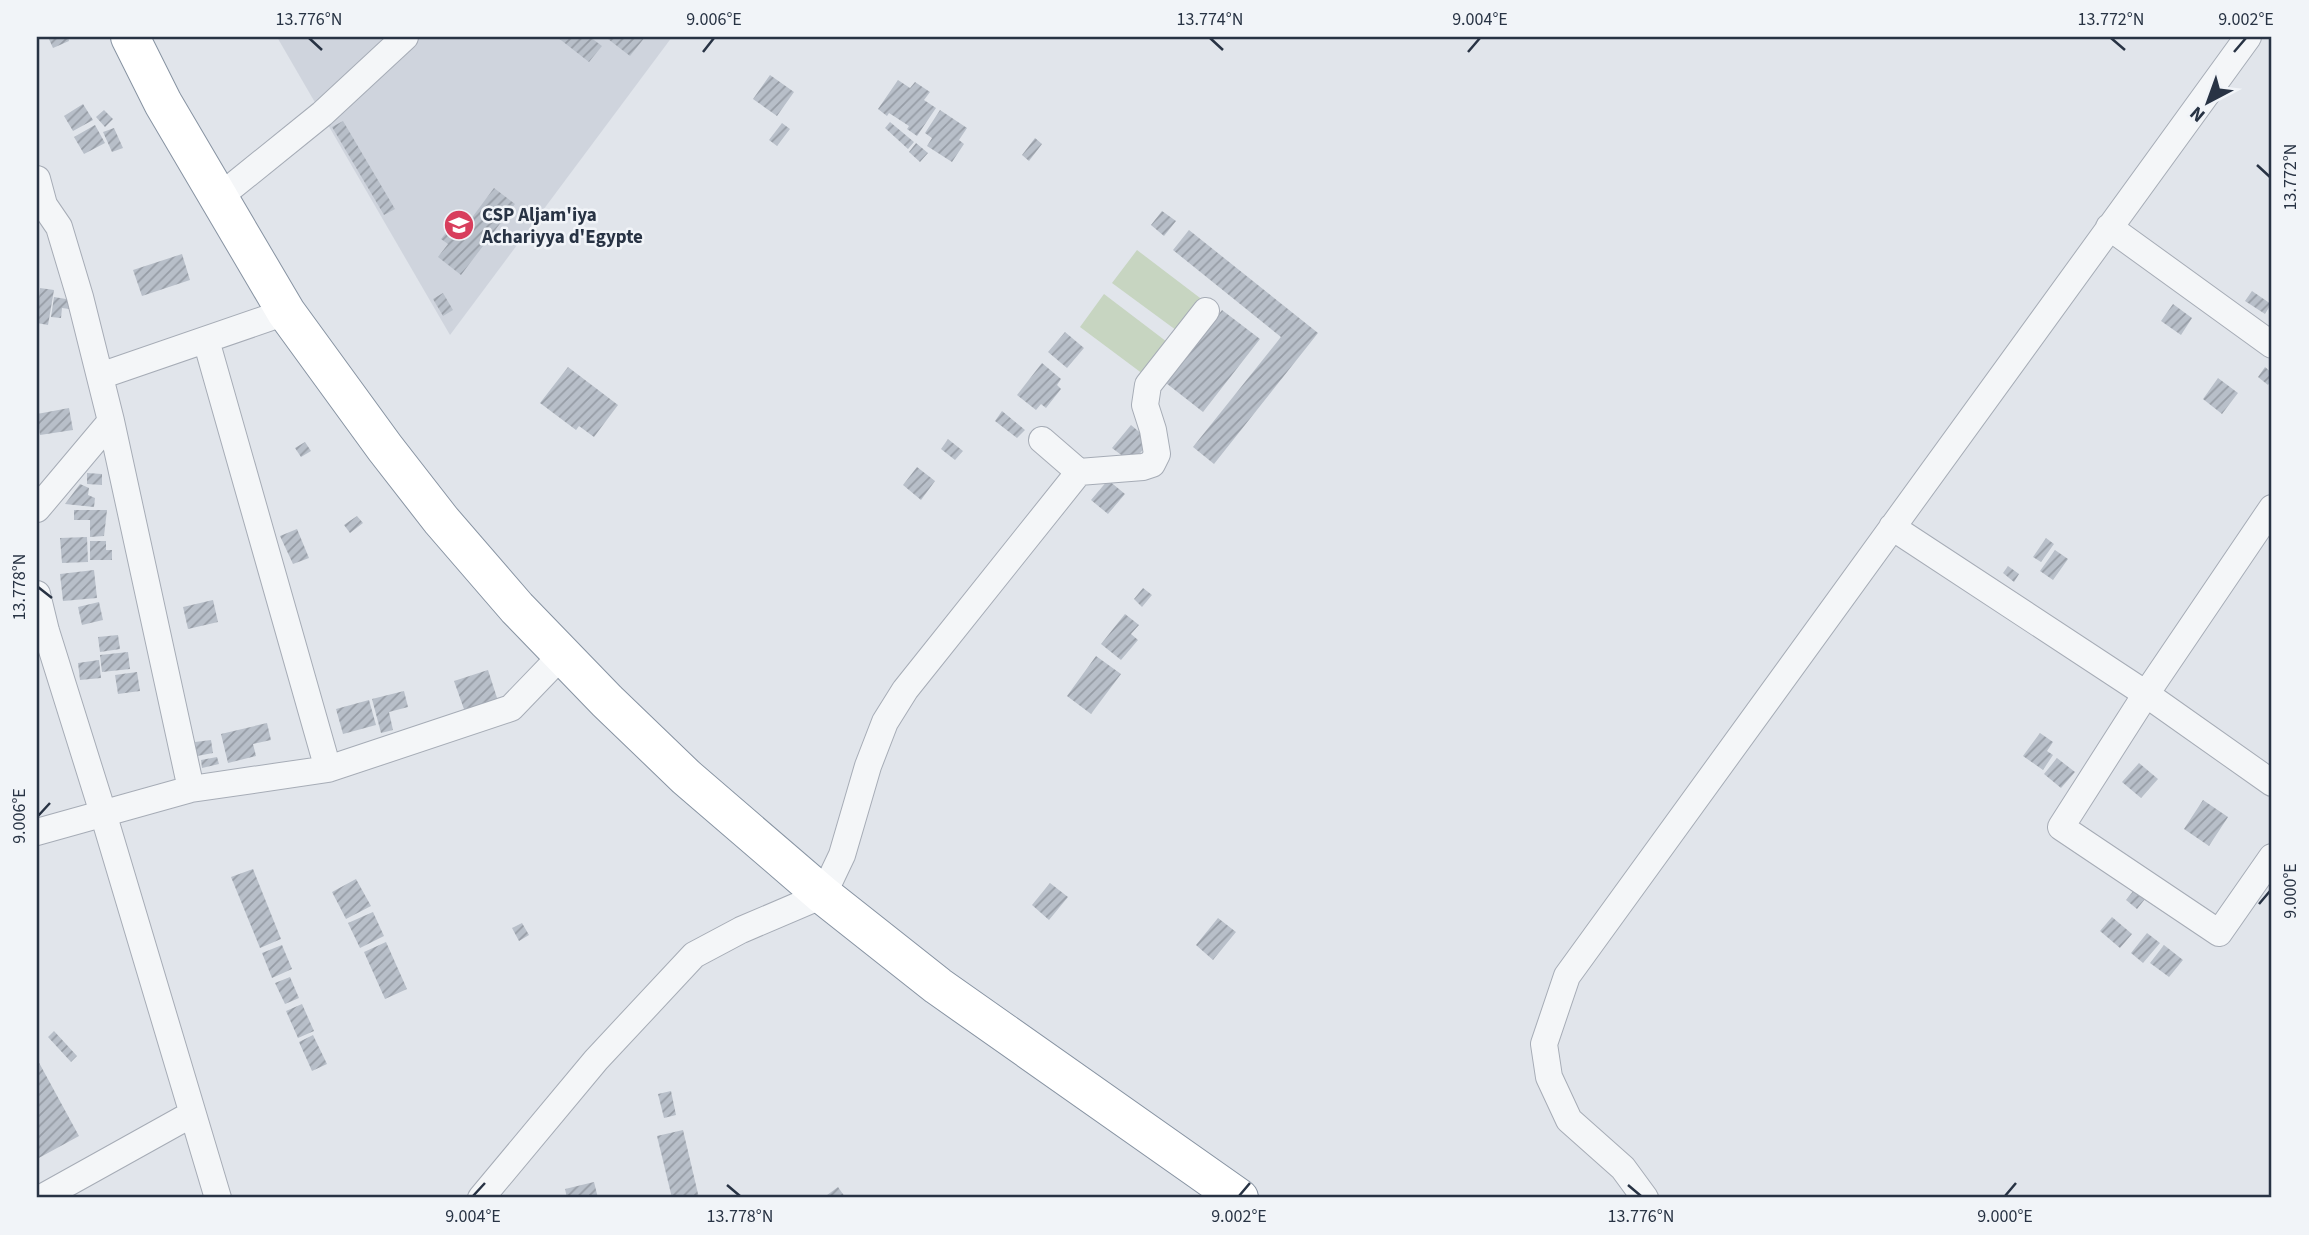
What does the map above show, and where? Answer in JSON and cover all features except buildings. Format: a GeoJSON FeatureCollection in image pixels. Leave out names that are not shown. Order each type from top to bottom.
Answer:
{"type":"FeatureCollection","features":[{"type":"Feature","properties":{"kind":"highway"},"geometry":{"type":"LineString","coordinates":[[130,37],[163,103],[286,312],[384,448],[441,520],[517,608],[686,777],[823,895],[938,986],[1239,1198]]}},
{"type":"Feature","properties":{"kind":"street"},"geometry":{"type":"LineString","coordinates":[[218,198],[322,114],[405,37]]}},
{"type":"Feature","properties":{"kind":"street"},"geometry":{"type":"LineString","coordinates":[[1645,1198],[1623,1168],[1569,1120],[1549,1077],[1544,1044],[1567,976],[2248,37]]}},
{"type":"Feature","properties":{"kind":"street"},"geometry":{"type":"LineString","coordinates":[[37,179],[44,205],[59,227],[100,376],[191,789]]}},
{"type":"Feature","properties":{"kind":"street"},"geometry":{"type":"LineString","coordinates":[[2109,227],[2272,345]]}},
{"type":"Feature","properties":{"kind":"street"},"geometry":{"type":"LineString","coordinates":[[1042,440],[1079,471],[1143,467],[1152,464],[1157,454],[1145,405],[1148,386],[1206,311]]}},
{"type":"Feature","properties":{"kind":"street"},"geometry":{"type":"LineString","coordinates":[[100,376],[286,312]]}},
{"type":"Feature","properties":{"kind":"street"},"geometry":{"type":"LineString","coordinates":[[206,340],[328,769]]}},
{"type":"Feature","properties":{"kind":"street"},"geometry":{"type":"LineString","coordinates":[[38,504],[111,421]]}},
{"type":"Feature","properties":{"kind":"street"},"geometry":{"type":"LineString","coordinates":[[481,1198],[596,1060],[694,955],[741,930],[823,895],[842,855],[868,766],[885,722],[905,691],[1079,471]]}},
{"type":"Feature","properties":{"kind":"street"},"geometry":{"type":"LineString","coordinates":[[2272,508],[2146,694],[2061,827],[2219,933],[2272,857]]}},
{"type":"Feature","properties":{"kind":"street"},"geometry":{"type":"LineString","coordinates":[[1892,527],[2146,694],[2272,783]]}},
{"type":"Feature","properties":{"kind":"street"},"geometry":{"type":"LineString","coordinates":[[37,594],[41,631],[103,813],[218,1198]]}},
{"type":"Feature","properties":{"kind":"street"},"geometry":{"type":"LineString","coordinates":[[37,832],[191,789],[328,769],[511,708],[562,655]]}},
{"type":"Feature","properties":{"kind":"street"},"geometry":{"type":"LineString","coordinates":[[41,1198],[192,1114]]}},
{"type":"Feature","properties":{"kind":"shaded area","name":"CSP Aljam'iya Achariyya d'Egypte"},"geometry":{"type":"Polygon","coordinates":[[[277,37],[672,37],[450,335],[277,37]]]}},
{"type":"Feature","properties":{"kind":"green space"},"geometry":{"type":"Polygon","coordinates":[[[1137,250],[1204,301],[1180,333],[1112,283],[1137,250]]]}},
{"type":"Feature","properties":{"kind":"green space"},"geometry":{"type":"Polygon","coordinates":[[[1104,294],[1171,345],[1147,377],[1080,327],[1104,294]]]}},
{"type":"Feature","properties":{"kind":"place","name":"CSP Aljam'iya Achariyya d'Egypte"},"geometry":{"type":"Point","coordinates":[459,225]}}]}
